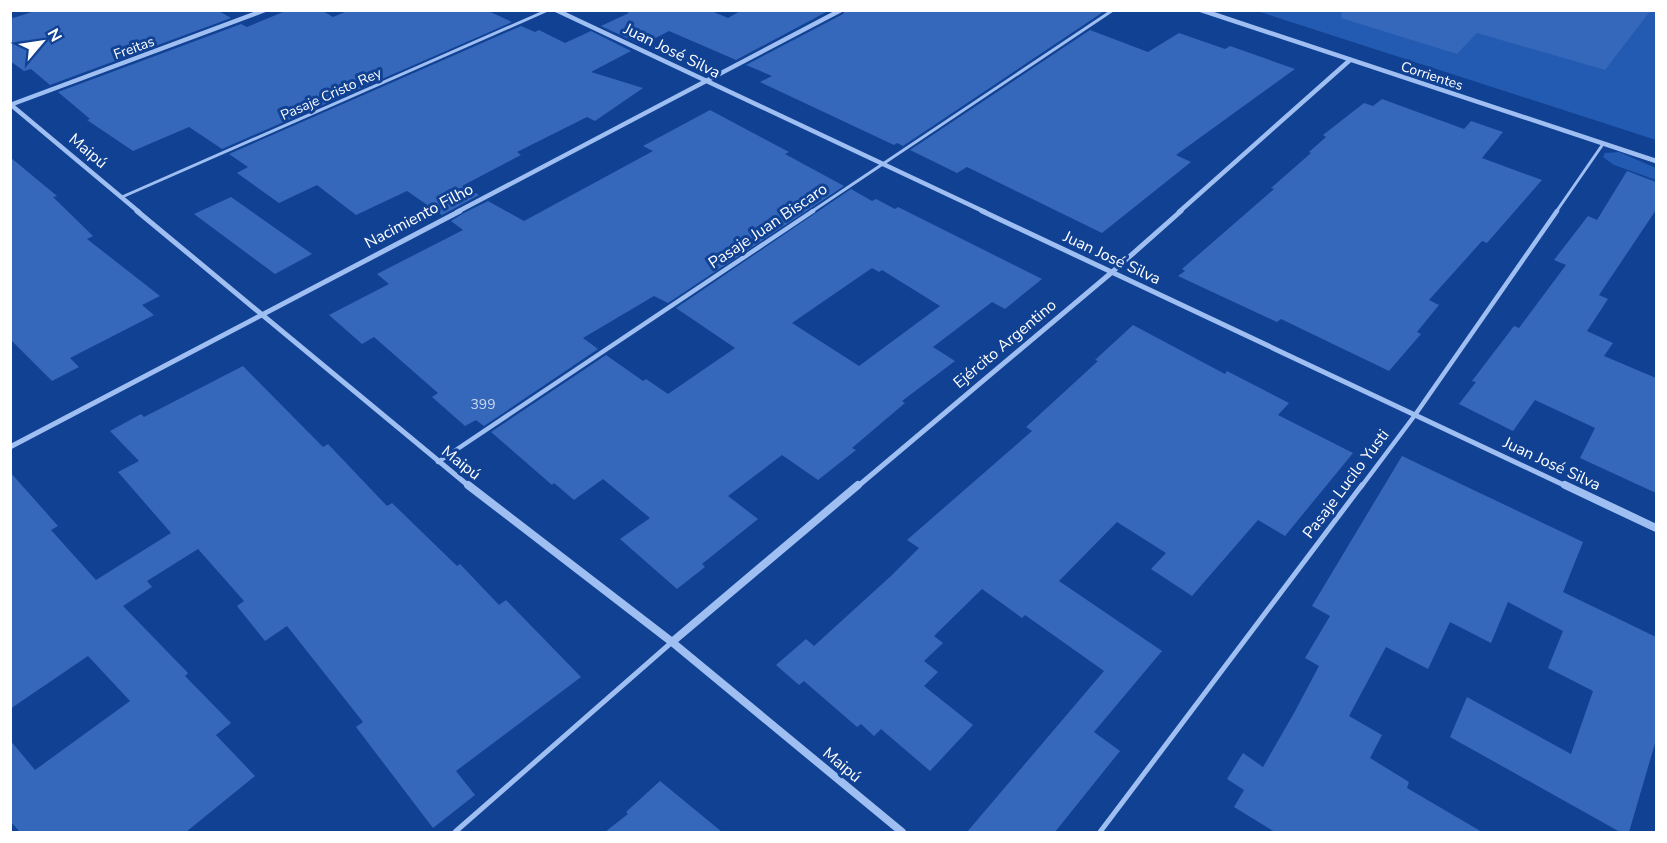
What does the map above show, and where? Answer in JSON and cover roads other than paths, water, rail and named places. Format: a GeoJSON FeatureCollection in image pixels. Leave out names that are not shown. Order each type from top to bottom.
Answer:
{"type":"FeatureCollection","features":[{"type":"Feature","properties":{"kind":"street","name":"Freitas"},"geometry":{"type":"LineString","coordinates":[[11,104],[265,10]]}},
{"type":"Feature","properties":{"kind":"street","name":"Juan José Silva"},"geometry":{"type":"LineString","coordinates":[[556,10],[1656,528]]}},
{"type":"Feature","properties":{"kind":"street","name":"Nacimiento Filho"},"geometry":{"type":"LineString","coordinates":[[10,447],[841,10]]}},
{"type":"Feature","properties":{"kind":"street","name":"Corrientes"},"geometry":{"type":"LineString","coordinates":[[1201,10],[1656,161]]}},
{"type":"Feature","properties":{"kind":"street","name":"Ejército Argentino"},"geometry":{"type":"LineString","coordinates":[[672,642],[1112,273],[1350,60]]}},
{"type":"Feature","properties":{"kind":"street","name":"Maipú"},"geometry":{"type":"LineString","coordinates":[[11,104],[438,462],[672,642],[902,832]]}},
{"type":"Feature","properties":{"kind":"lane","name":"Pasaje Cristo Rey"},"geometry":{"type":"LineString","coordinates":[[122,197],[548,10]]}},
{"type":"Feature","properties":{"kind":"lane","name":"Pasaje Juan Biscaro"},"geometry":{"type":"LineString","coordinates":[[438,462],[1113,10]]}},
{"type":"Feature","properties":{"kind":"lane","name":"Pasaje Lucilo Yusti"},"geometry":{"type":"LineString","coordinates":[[1100,832],[1415,416],[1603,144]]}},
{"type":"Feature","properties":{"kind":"lane"},"geometry":{"type":"LineString","coordinates":[[455,832],[672,642]]}}]}
